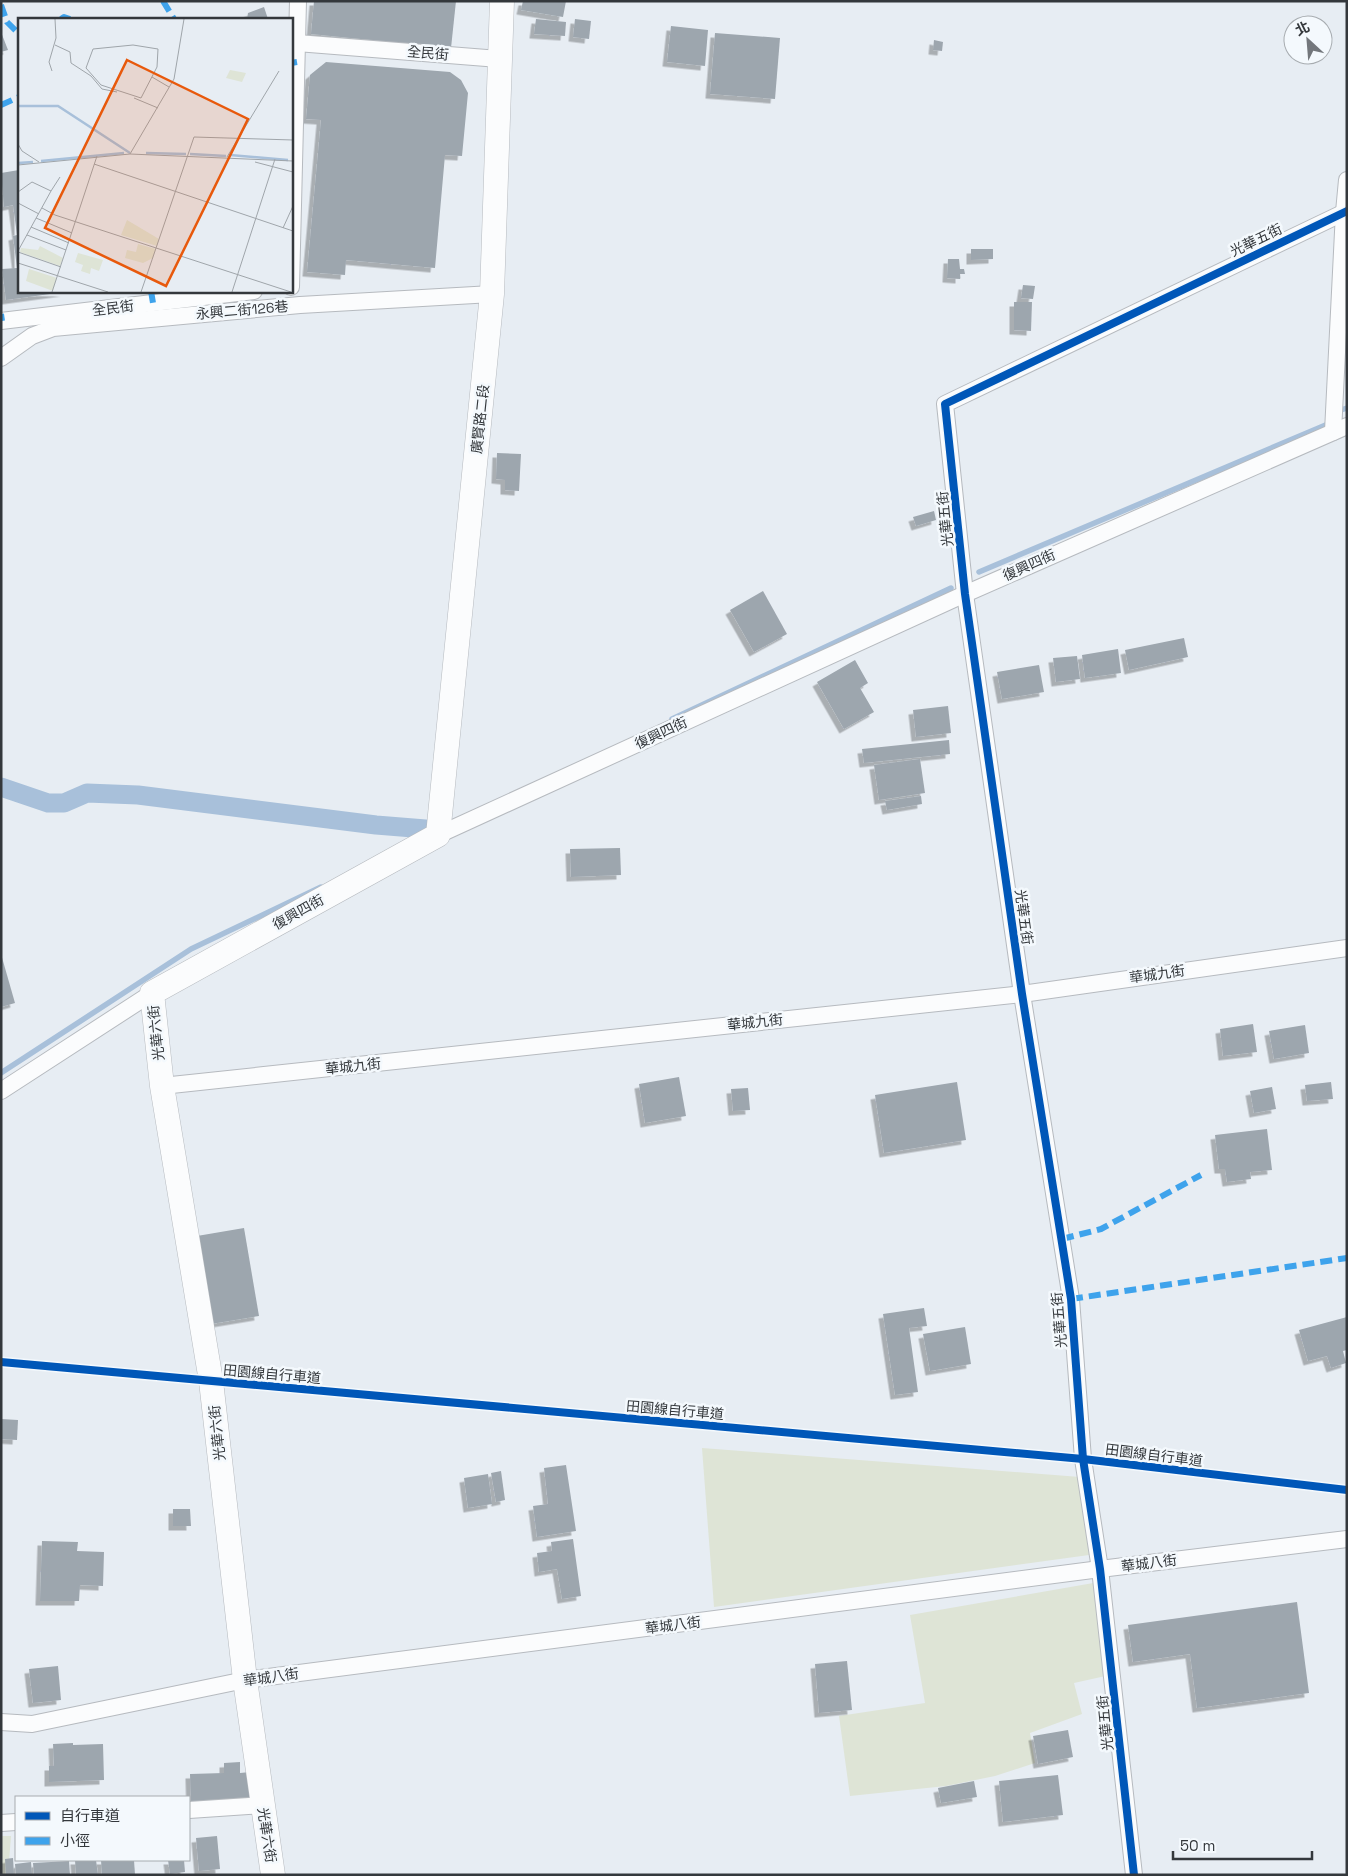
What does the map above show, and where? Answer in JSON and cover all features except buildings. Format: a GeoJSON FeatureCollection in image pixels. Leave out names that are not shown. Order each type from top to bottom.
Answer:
{"type":"FeatureCollection","features":[{"type":"Feature","properties":{"kind":"street"},"geometry":{"type":"LineString","coordinates":[[292,246],[298,1]]}},
{"type":"Feature","properties":{"kind":"street","name":"廣賢路二段"},"geometry":{"type":"LineString","coordinates":[[438,835],[492,294],[502,1]]}},
{"type":"Feature","properties":{"kind":"street","name":"全民街"},"geometry":{"type":"LineString","coordinates":[[297,43],[499,59]]}},
{"type":"Feature","properties":{"kind":"street"},"geometry":{"type":"LineString","coordinates":[[1340,429],[1347,180]]}},
{"type":"Feature","properties":{"kind":"street","name":"光華五街"},"geometry":{"type":"LineString","coordinates":[[1134,1875],[1100,1569],[1083,1459],[1071,1299],[1022,994],[965,594],[945,404],[1345,212]]}},
{"type":"Feature","properties":{"kind":"street","name":"全民街"},"geometry":{"type":"LineString","coordinates":[[1,321],[246,292]]}},
{"type":"Feature","properties":{"kind":"street","name":"永興二街126巷"},"geometry":{"type":"LineString","coordinates":[[1,358],[32,336],[53,328],[300,305],[492,294]]}},
{"type":"Feature","properties":{"kind":"street","name":"復興四街"},"geometry":{"type":"LineString","coordinates":[[1,1091],[152,992],[438,835],[965,594],[1340,429]]}},
{"type":"Feature","properties":{"kind":"street","name":"華城九街"},"geometry":{"type":"LineString","coordinates":[[162,1086],[1022,994],[1347,948]]}},
{"type":"Feature","properties":{"kind":"street","name":"光華六街"},"geometry":{"type":"LineString","coordinates":[[152,992],[162,1086],[211,1381],[245,1680],[273,1875]]}},
{"type":"Feature","properties":{"kind":"street","name":"華城八街"},"geometry":{"type":"LineString","coordinates":[[1,1722],[32,1724],[245,1680],[1100,1569],[1347,1539]]}},
{"type":"Feature","properties":{"kind":"street"},"geometry":{"type":"LineString","coordinates":[[190,1810],[262,1805]]}},
{"type":"Feature","properties":{"kind":"street"},"geometry":{"type":"LineString","coordinates":[[1,1823],[15,1822]]}},
{"type":"Feature","properties":{"kind":"shaded area"},"geometry":{"type":"Polygon","coordinates":[[[702,1448],[1080,1477],[1089,1555],[714,1607],[702,1448]]]}},
{"type":"Feature","properties":{"kind":"shaded area"},"geometry":{"type":"Polygon","coordinates":[[[1099,1582],[1110,1675],[1074,1683],[1082,1714],[1030,1733],[1035,1763],[995,1776],[946,1786],[850,1796],[839,1716],[925,1703],[910,1615],[1099,1582]]]}},
{"type":"Feature","properties":{"kind":"shaded area"},"geometry":{"type":"Polygon","coordinates":[[[1,1836],[11,1836],[8,1875],[1,1875],[1,1836]]]}},
{"type":"Feature","properties":{"kind":"waterway"},"geometry":{"type":"LineString","coordinates":[[1341,410],[1347,408]]}},
{"type":"Feature","properties":{"kind":"waterway"},"geometry":{"type":"LineString","coordinates":[[979,572],[1328,424]]}},
{"type":"Feature","properties":{"kind":"waterway"},"geometry":{"type":"LineString","coordinates":[[672,719],[951,588]]}},
{"type":"Feature","properties":{"kind":"waterway"},"geometry":{"type":"LineString","coordinates":[[1,787],[48,803],[64,803],[87,793],[138,795],[376,825],[438,830]]}},
{"type":"Feature","properties":{"kind":"waterway"},"geometry":{"type":"LineString","coordinates":[[1,1073],[191,949],[321,887]]}},
{"type":"Feature","properties":{"kind":"marked path"},"geometry":{"type":"LineString","coordinates":[[163,1],[173,18]]}},
{"type":"Feature","properties":{"kind":"marked path"},"geometry":{"type":"LineString","coordinates":[[1,5],[7,22],[18,33]]}},
{"type":"Feature","properties":{"kind":"marked path"},"geometry":{"type":"LineString","coordinates":[[62,18],[67,18]]}},
{"type":"Feature","properties":{"kind":"marked path"},"geometry":{"type":"LineString","coordinates":[[292,63],[297,62]]}},
{"type":"Feature","properties":{"kind":"marked path"},"geometry":{"type":"LineString","coordinates":[[1,105],[18,97]]}},
{"type":"Feature","properties":{"kind":"marked path"},"geometry":{"type":"LineString","coordinates":[[151,292],[153,303]]}},
{"type":"Feature","properties":{"kind":"marked path"},"geometry":{"type":"LineString","coordinates":[[1,314],[2,321]]}},
{"type":"Feature","properties":{"kind":"marked path"},"geometry":{"type":"LineString","coordinates":[[1062,1239],[1101,1229],[1201,1175]]}},
{"type":"Feature","properties":{"kind":"marked path"},"geometry":{"type":"LineString","coordinates":[[1071,1299],[1347,1258]]}},
{"type":"Feature","properties":{"kind":"cycle path"},"geometry":{"type":"LineString","coordinates":[[1134,1875],[1100,1569],[1083,1459],[1071,1299],[1022,994],[965,594],[945,404],[1347,211]]}},
{"type":"Feature","properties":{"kind":"cycle path","name":"田園線自行車道"},"geometry":{"type":"LineString","coordinates":[[1,1362],[1083,1459],[1347,1490]]}}]}
